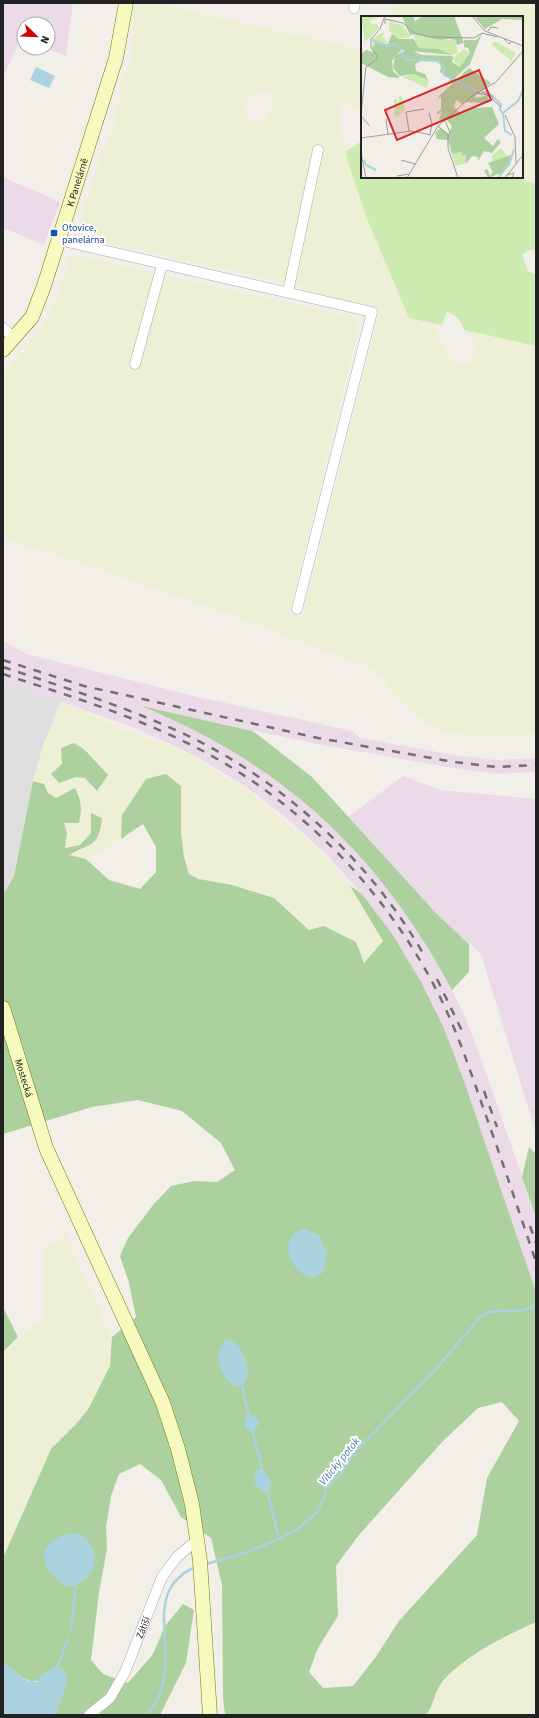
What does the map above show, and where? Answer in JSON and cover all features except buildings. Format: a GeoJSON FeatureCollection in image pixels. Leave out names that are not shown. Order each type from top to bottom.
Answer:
{"type":"FeatureCollection","features":[{"type":"Feature","properties":{"kind":"street","name":"K Panelárně"},"geometry":{"type":"LineString","coordinates":[[3,350],[32,317],[44,286],[116,58],[126,3]]}},
{"type":"Feature","properties":{"kind":"street"},"geometry":{"type":"LineString","coordinates":[[288,292],[318,150]]}},
{"type":"Feature","properties":{"kind":"street"},"geometry":{"type":"LineString","coordinates":[[59,240],[162,265],[372,312],[298,609]]}},
{"type":"Feature","properties":{"kind":"street"},"geometry":{"type":"LineString","coordinates":[[135,364],[162,265]]}},
{"type":"Feature","properties":{"kind":"street"},"geometry":{"type":"LineString","coordinates":[[3,328],[14,338]]}},
{"type":"Feature","properties":{"kind":"street","name":"Mostecká"},"geometry":{"type":"LineString","coordinates":[[3,1008],[46,1148],[163,1403],[178,1448],[192,1504],[200,1561],[210,1715]]}},
{"type":"Feature","properties":{"kind":"street","name":"Zátiší"},"geometry":{"type":"LineString","coordinates":[[89,1715],[110,1698],[125,1672],[162,1577],[177,1558],[197,1540]]}},
{"type":"Feature","properties":{"kind":"shaded area"},"geometry":{"type":"Polygon","coordinates":[[[3,3],[73,3],[66,56],[56,52],[56,16],[16,16],[16,49],[3,78],[3,3]]]}},
{"type":"Feature","properties":{"kind":"shaded area"},"geometry":{"type":"Polygon","coordinates":[[[3,177],[60,202],[44,245],[3,228],[3,177]]]}},
{"type":"Feature","properties":{"kind":"shaded area"},"geometry":{"type":"Polygon","coordinates":[[[3,641],[27,654],[198,697],[352,731],[360,738],[455,755],[496,760],[536,758],[536,772],[495,774],[317,744],[144,707],[217,741],[262,769],[284,785],[344,838],[380,878],[412,921],[441,968],[465,1017],[536,1217],[536,1292],[463,1078],[443,1026],[407,957],[393,935],[362,894],[327,855],[290,821],[249,789],[206,762],[135,728],[3,681],[3,641]]]}},
{"type":"Feature","properties":{"kind":"shaded area"},"geometry":{"type":"Polygon","coordinates":[[[3,681],[61,701],[43,746],[33,781],[14,876],[5,893],[3,893],[3,681]]]}},
{"type":"Feature","properties":{"kind":"shaded area"},"geometry":{"type":"Polygon","coordinates":[[[403,776],[441,790],[536,799],[536,1133],[481,954],[435,912],[348,817],[403,776]]]}},
{"type":"Feature","properties":{"kind":"green space"},"geometry":{"type":"Polygon","coordinates":[[[134,3],[155,3],[361,50],[361,111],[342,103],[339,104],[338,110],[341,134],[367,219],[409,318],[436,324],[438,339],[449,356],[458,362],[469,364],[473,356],[475,347],[466,331],[536,346],[536,733],[503,737],[464,735],[442,730],[424,720],[396,697],[384,679],[372,669],[242,619],[63,557],[3,539],[3,377],[42,327],[53,307],[70,258],[77,256],[356,318],[355,342],[289,613],[302,618],[380,307],[305,291],[306,286],[80,237],[77,230],[100,160],[113,130],[123,74],[132,57],[134,3]],[[262,90],[253,93],[246,101],[247,120],[266,121],[272,104],[269,92],[262,90]]]}},
{"type":"Feature","properties":{"kind":"green space"},"geometry":{"type":"Polygon","coordinates":[[[396,3],[536,3],[536,184],[519,178],[523,178],[523,16],[392,16],[396,3]]]}},
{"type":"Feature","properties":{"kind":"green space"},"geometry":{"type":"Polygon","coordinates":[[[361,142],[361,178],[519,178],[536,184],[536,249],[529,250],[522,255],[528,271],[536,275],[536,346],[464,330],[458,318],[447,312],[442,325],[409,318],[367,219],[348,162],[346,151],[361,142]]]}},
{"type":"Feature","properties":{"kind":"green space"},"geometry":{"type":"Polygon","coordinates":[[[61,701],[121,729],[189,753],[215,771],[248,790],[298,832],[329,862],[350,886],[383,941],[364,963],[309,930],[274,898],[232,885],[199,879],[189,873],[184,857],[181,833],[182,803],[122,815],[121,839],[86,859],[69,855],[100,833],[90,823],[91,832],[80,845],[65,848],[67,833],[63,823],[81,800],[76,788],[56,798],[48,793],[44,784],[33,781],[43,746],[61,701]],[[62,764],[51,774],[59,783],[76,777],[85,778],[97,791],[107,775],[62,764]]]}},
{"type":"Feature","properties":{"kind":"green space"},"geometry":{"type":"Polygon","coordinates":[[[141,706],[253,731],[312,777],[435,912],[469,944],[469,972],[452,990],[424,941],[393,897],[360,856],[323,819],[283,786],[240,756],[192,729],[141,706]]]}},
{"type":"Feature","properties":{"kind":"green space"},"geometry":{"type":"Polygon","coordinates":[[[74,743],[85,750],[108,775],[97,791],[85,778],[76,777],[59,783],[51,774],[62,764],[61,748],[74,743]]]}},
{"type":"Feature","properties":{"kind":"green space"},"geometry":{"type":"Polygon","coordinates":[[[166,774],[181,786],[181,833],[184,857],[189,874],[199,879],[232,885],[274,898],[309,930],[324,926],[356,942],[364,963],[383,941],[350,886],[362,894],[393,935],[420,980],[443,1026],[463,1078],[536,1292],[536,1622],[498,1640],[473,1655],[451,1673],[442,1682],[437,1690],[431,1707],[426,1715],[225,1715],[223,1698],[222,1585],[211,1538],[181,1517],[161,1480],[140,1464],[119,1474],[111,1496],[106,1527],[107,1549],[99,1592],[91,1660],[103,1674],[128,1683],[153,1654],[165,1626],[183,1604],[194,1610],[186,1663],[160,1715],[55,1715],[66,1685],[43,1674],[39,1680],[32,1682],[23,1678],[3,1663],[3,1558],[51,1449],[77,1423],[89,1408],[110,1366],[112,1337],[136,1317],[129,1283],[120,1256],[128,1238],[153,1205],[171,1186],[194,1181],[217,1182],[235,1170],[221,1143],[182,1111],[138,1100],[92,1107],[3,1134],[3,893],[14,876],[33,781],[44,784],[48,793],[56,798],[75,788],[80,801],[80,818],[79,823],[64,823],[67,833],[65,848],[80,845],[91,833],[91,813],[102,818],[99,835],[93,843],[69,855],[86,859],[109,880],[140,889],[156,872],[156,847],[143,824],[121,839],[122,815],[146,779],[166,774]],[[502,1402],[478,1408],[443,1441],[358,1536],[336,1566],[338,1616],[318,1648],[309,1672],[323,1688],[353,1686],[375,1658],[399,1621],[477,1535],[487,1478],[519,1421],[502,1402]],[[95,1555],[68,1587],[88,1576],[92,1568],[95,1555]]]}},
{"type":"Feature","properties":{"kind":"green space"},"geometry":{"type":"Polygon","coordinates":[[[529,1147],[536,1154],[536,1217],[522,1177],[529,1147]]]}},
{"type":"Feature","properties":{"kind":"green space"},"geometry":{"type":"Polygon","coordinates":[[[66,1233],[85,1280],[112,1337],[110,1366],[89,1408],[41,1471],[3,1558],[3,1352],[41,1321],[45,1306],[44,1246],[58,1240],[66,1233]]]}},
{"type":"Feature","properties":{"kind":"green space"},"geometry":{"type":"Polygon","coordinates":[[[3,1307],[18,1337],[3,1352],[3,1307]]]}},
{"type":"Feature","properties":{"kind":"green space"},"geometry":{"type":"Polygon","coordinates":[[[536,1622],[536,1715],[426,1715],[430,1710],[435,1692],[457,1667],[489,1647],[536,1622]]]}},
{"type":"Feature","properties":{"kind":"water"},"geometry":{"type":"Polygon","coordinates":[[[36,67],[55,76],[49,88],[30,80],[36,67]]]}},
{"type":"Feature","properties":{"kind":"water"},"geometry":{"type":"Polygon","coordinates":[[[305,1229],[319,1235],[327,1254],[323,1273],[310,1278],[296,1268],[289,1253],[288,1245],[296,1232],[305,1229]]]}},
{"type":"Feature","properties":{"kind":"water"},"geometry":{"type":"Polygon","coordinates":[[[228,1339],[233,1341],[241,1349],[247,1365],[248,1376],[242,1386],[235,1385],[228,1381],[220,1367],[220,1351],[223,1344],[228,1339]]]}},
{"type":"Feature","properties":{"kind":"water"},"geometry":{"type":"Polygon","coordinates":[[[249,1414],[256,1417],[259,1423],[255,1430],[251,1432],[247,1430],[245,1423],[245,1419],[249,1414]]]}},
{"type":"Feature","properties":{"kind":"water"},"geometry":{"type":"Polygon","coordinates":[[[257,1469],[264,1472],[269,1478],[271,1484],[267,1493],[255,1484],[254,1477],[257,1469]]]}},
{"type":"Feature","properties":{"kind":"water"},"geometry":{"type":"Polygon","coordinates":[[[79,1533],[89,1542],[95,1555],[92,1572],[85,1579],[68,1587],[49,1571],[45,1562],[45,1554],[48,1546],[55,1540],[65,1535],[79,1533]]]}},
{"type":"Feature","properties":{"kind":"water"},"geometry":{"type":"Polygon","coordinates":[[[3,1663],[22,1678],[31,1682],[36,1682],[43,1674],[55,1667],[64,1670],[66,1673],[66,1685],[55,1715],[3,1715],[3,1663]]]}},
{"type":"Feature","properties":{"kind":"waterway","name":"Vitický potok"},"geometry":{"type":"LineString","coordinates":[[206,1564],[245,1553],[279,1539],[299,1528],[317,1512],[324,1498],[326,1488],[341,1473],[355,1452],[438,1367],[480,1317],[489,1312],[525,1310],[536,1305]]}},
{"type":"Feature","properties":{"kind":"waterway"},"geometry":{"type":"LineString","coordinates":[[242,1386],[249,1417]]}},
{"type":"Feature","properties":{"kind":"waterway"},"geometry":{"type":"LineString","coordinates":[[252,1429],[263,1473]]}},
{"type":"Feature","properties":{"kind":"waterway"},"geometry":{"type":"LineString","coordinates":[[267,1490],[279,1539]]}},
{"type":"Feature","properties":{"kind":"waterway","name":"Vitický potok"},"geometry":{"type":"LineString","coordinates":[[147,1715],[155,1704],[165,1674],[166,1655],[164,1611],[166,1598],[171,1586],[181,1576],[195,1567]]}},
{"type":"Feature","properties":{"kind":"waterway"},"geometry":{"type":"LineString","coordinates":[[71,1629],[76,1584]]}},
{"type":"Feature","properties":{"kind":"waterway"},"geometry":{"type":"LineString","coordinates":[[56,1670],[68,1639]]}},
{"type":"Feature","properties":{"kind":"railway"},"geometry":{"type":"LineString","coordinates":[[3,660],[84,686],[318,738],[454,762],[496,767],[536,765]]}},
{"type":"Feature","properties":{"kind":"railway"},"geometry":{"type":"LineString","coordinates":[[3,667],[93,697],[160,723],[219,752],[254,774],[288,798],[320,825],[349,855],[377,886],[402,920],[424,955]]}},
{"type":"Feature","properties":{"kind":"railway"},"geometry":{"type":"LineString","coordinates":[[3,674],[128,717],[201,750],[238,772],[274,797],[307,824],[339,854],[368,886],[394,921],[418,957],[439,995],[458,1038],[469,1068],[536,1262]]}},
{"type":"Feature","properties":{"kind":"railway"},"geometry":{"type":"LineString","coordinates":[[437,979],[462,1031]]}},
{"type":"Feature","properties":{"kind":"railway"},"geometry":{"type":"LineString","coordinates":[[484,1091],[497,1127]]}},
{"type":"Feature","properties":{"kind":"railway"},"geometry":{"type":"LineString","coordinates":[[530,1226],[536,1243]]}},
{"type":"Feature","properties":{"kind":"place","name":"Otovice, panelárna"},"geometry":{"type":"Point","coordinates":[54,233]}}]}
